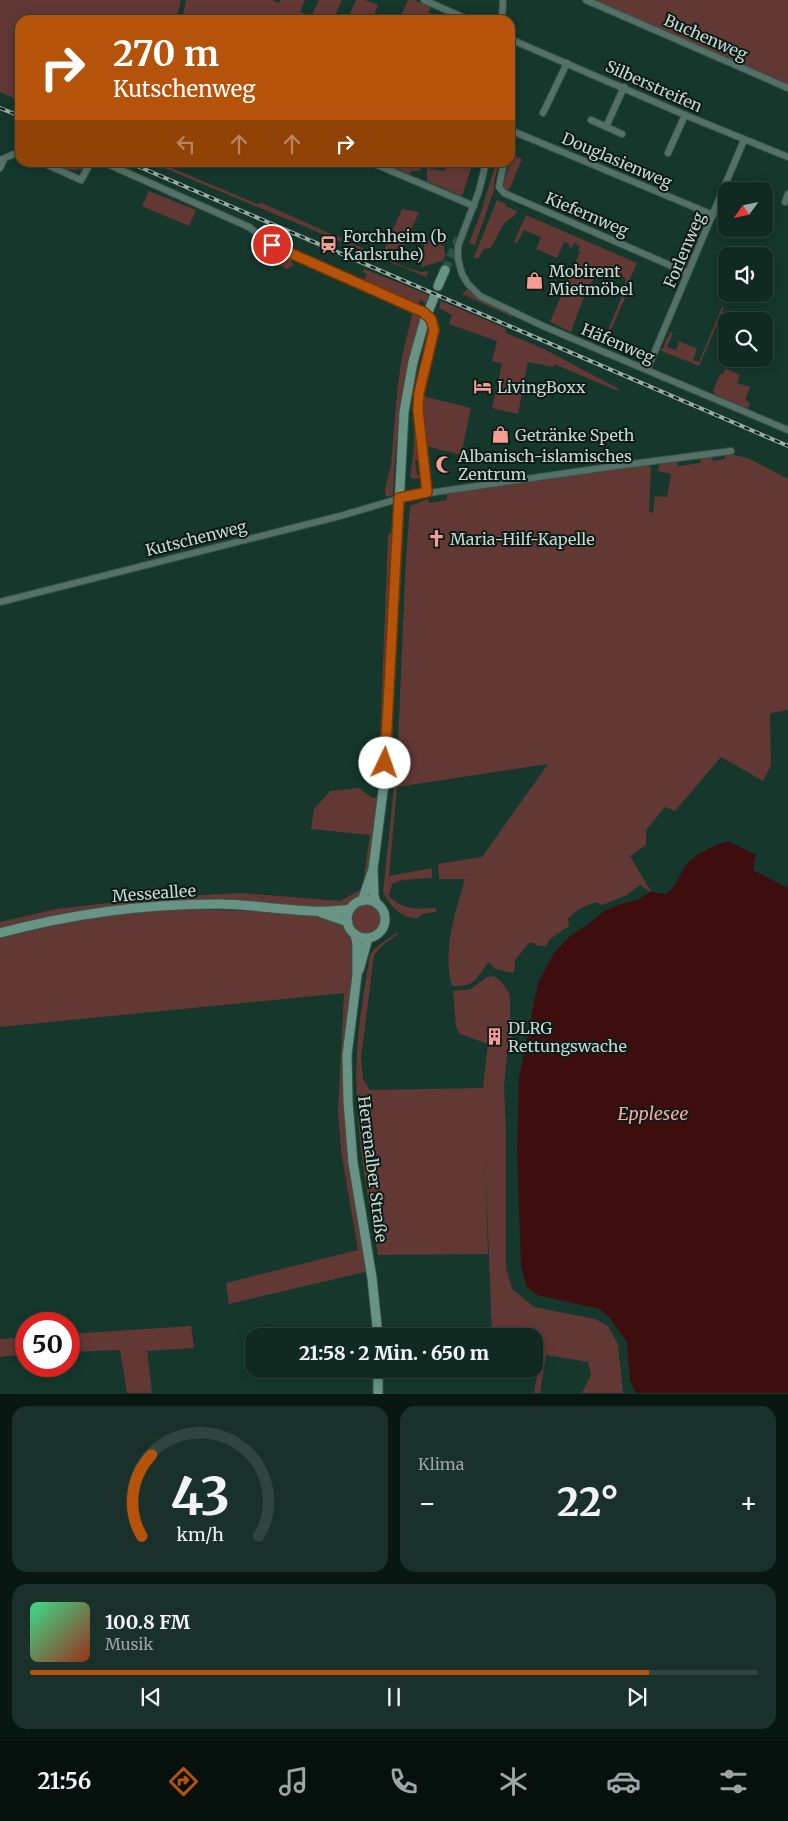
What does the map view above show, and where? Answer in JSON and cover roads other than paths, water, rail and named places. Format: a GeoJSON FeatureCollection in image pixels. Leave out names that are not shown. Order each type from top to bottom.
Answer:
{"type":"FeatureCollection","features":[{"type":"Feature","properties":{"kind":"street"},"geometry":{"type":"LineString","coordinates":[[424,0],[458,15]]}},
{"type":"Feature","properties":{"kind":"street"},"geometry":{"type":"LineString","coordinates":[[502,15],[503,0]]}},
{"type":"Feature","properties":{"kind":"street","name":"Buchenweg"},"geometry":{"type":"LineString","coordinates":[[586,0],[788,88]]}},
{"type":"Feature","properties":{"kind":"street","name":"Silberstreifen"},"geometry":{"type":"LineString","coordinates":[[515,41],[685,115],[788,157]]}},
{"type":"Feature","properties":{"kind":"street"},"geometry":{"type":"LineString","coordinates":[[543,113],[567,63]]}},
{"type":"Feature","properties":{"kind":"street"},"geometry":{"type":"LineString","coordinates":[[606,127],[624,87]]}},
{"type":"Feature","properties":{"kind":"street"},"geometry":{"type":"LineString","coordinates":[[668,153],[685,115]]}},
{"type":"Feature","properties":{"kind":"street"},"geometry":{"type":"LineString","coordinates":[[591,120],[622,134]]}},
{"type":"Feature","properties":{"kind":"street","name":"Douglasienweg"},"geometry":{"type":"LineString","coordinates":[[515,132],[713,215]]}},
{"type":"Feature","properties":{"kind":"street","name":"Forlenweg"},"geometry":{"type":"LineString","coordinates":[[647,370],[744,140]]}},
{"type":"Feature","properties":{"kind":"street"},"geometry":{"type":"LineString","coordinates":[[0,168],[2,159],[15,154]]}},
{"type":"Feature","properties":{"kind":"street"},"geometry":{"type":"LineString","coordinates":[[52,167],[81,180],[88,167]]}},
{"type":"Feature","properties":{"kind":"street"},"geometry":{"type":"LineString","coordinates":[[115,167],[250,228],[272,245],[303,260],[426,313],[434,325],[434,334],[424,366],[418,410],[427,492]]}},
{"type":"Feature","properties":{"kind":"street"},"geometry":{"type":"LineString","coordinates":[[382,167],[474,206],[485,167]]}},
{"type":"Feature","properties":{"kind":"street","name":"Kiefernweg"},"geometry":{"type":"LineString","coordinates":[[503,167],[500,187],[504,193],[688,273]]}},
{"type":"Feature","properties":{"kind":"street"},"geometry":{"type":"LineString","coordinates":[[785,202],[788,194]]}},
{"type":"Feature","properties":{"kind":"street","name":"Häfenweg"},"geometry":{"type":"LineString","coordinates":[[474,206],[458,246],[458,259],[462,274],[468,284],[484,298],[543,326],[788,430]]}},
{"type":"Feature","properties":{"kind":"street"},"geometry":{"type":"LineString","coordinates":[[438,286],[446,270]]}},
{"type":"Feature","properties":{"kind":"street"},"geometry":{"type":"LineString","coordinates":[[374,869],[362,900],[350,909],[348,922],[355,934],[368,938],[377,935],[385,923],[384,913],[376,903],[374,896],[374,869],[384,783],[404,412],[413,362],[426,313],[434,297]]}},
{"type":"Feature","properties":{"kind":"street"},"geometry":{"type":"LineString","coordinates":[[399,498],[427,492],[731,451]]}},
{"type":"Feature","properties":{"kind":"street","name":"Kutschenweg"},"geometry":{"type":"LineString","coordinates":[[0,602],[340,516],[399,498]]}},
{"type":"Feature","properties":{"kind":"street"},"geometry":{"type":"LineString","coordinates":[[362,900],[376,903]]}},
{"type":"Feature","properties":{"kind":"street","name":"Messeallee"},"geometry":{"type":"LineString","coordinates":[[0,932],[73,916],[176,905],[218,904],[312,910],[350,909]]}},
{"type":"Feature","properties":{"kind":"street","name":"Messeallee"},"geometry":{"type":"LineString","coordinates":[[312,910],[348,922]]}},
{"type":"Feature","properties":{"kind":"street","name":"Herrenalber Straße"},"geometry":{"type":"LineString","coordinates":[[355,934],[357,944],[357,975],[347,1055],[348,1102],[353,1163],[372,1278],[377,1328]]}},
{"type":"Feature","properties":{"kind":"street","name":"Herrenalber Straße"},"geometry":{"type":"LineString","coordinates":[[357,975],[368,938]]}},
{"type":"Feature","properties":{"kind":"street"},"geometry":{"type":"LineString","coordinates":[[378,1378],[378,1394]]}},
{"type":"Feature","properties":{"kind":"water","name":"Epplesee"},"geometry":{"type":"Polygon","coordinates":[[[728,841],[756,855],[753,870],[788,888],[788,1393],[636,1393],[630,1380],[627,1342],[609,1317],[600,1309],[537,1295],[527,1287],[521,1267],[517,1151],[519,1078],[538,983],[554,953],[570,936],[604,911],[637,900],[650,892],[666,894],[675,885],[687,863],[710,848],[728,841]]]}},
{"type":"Feature","properties":{"kind":"tunnel"},"geometry":{"type":"LineString","coordinates":[[445,270],[459,238]]}},
{"type":"Feature","properties":{"kind":"railway"},"geometry":{"type":"LineString","coordinates":[[0,108],[15,114]]}},
{"type":"Feature","properties":{"kind":"railway"},"geometry":{"type":"LineString","coordinates":[[140,167],[788,446]]}},
{"type":"Feature","properties":{"kind":"place","name":"Forchheim (b Karlsruhe)"},"geometry":{"type":"Point","coordinates":[329,245]}},
{"type":"Feature","properties":{"kind":"place","name":"Mobirent Mietmöbel"},"geometry":{"type":"Point","coordinates":[535,280]}},
{"type":"Feature","properties":{"kind":"place","name":"LivingBoxx"},"geometry":{"type":"Point","coordinates":[483,387]}},
{"type":"Feature","properties":{"kind":"place","name":"Getränke Speth"},"geometry":{"type":"Point","coordinates":[501,435]}},
{"type":"Feature","properties":{"kind":"place","name":"Albanisch-islamisches Zentrum"},"geometry":{"type":"Point","coordinates":[444,465]}},
{"type":"Feature","properties":{"kind":"place","name":"Maria-Hilf-Kapelle"},"geometry":{"type":"Point","coordinates":[436,539]}},
{"type":"Feature","properties":{"kind":"place","name":"DLRG Rettungswache"},"geometry":{"type":"Point","coordinates":[494,1037]}}]}
